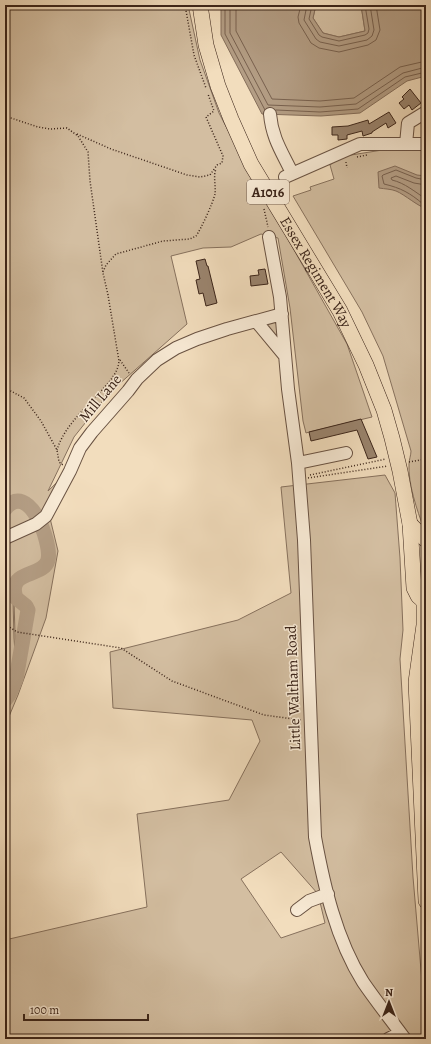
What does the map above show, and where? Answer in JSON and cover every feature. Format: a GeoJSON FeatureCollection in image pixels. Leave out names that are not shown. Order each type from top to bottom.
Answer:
{"type":"FeatureCollection","features":[{"type":"Feature","properties":{"kind":"main road","name":"Essex Regiment Way"},"geometry":{"type":"LineString","coordinates":[[200,5],[206,45],[218,86],[251,164],[340,311],[384,410],[398,460],[410,524],[414,572],[412,580],[418,596],[425,602],[423,649],[418,664],[417,688],[426,901]]}},
{"type":"Feature","properties":{"kind":"main road"},"geometry":{"type":"LineString","coordinates":[[410,524],[426,540]]}},
{"type":"Feature","properties":{"kind":"main road"},"geometry":{"type":"LineString","coordinates":[[414,572],[417,564],[426,556]]}},
{"type":"Feature","properties":{"kind":"street"},"geometry":{"type":"LineString","coordinates":[[406,144],[408,123],[426,112]]}},
{"type":"Feature","properties":{"kind":"street"},"geometry":{"type":"LineString","coordinates":[[270,114],[271,127],[274,137],[289,175],[360,144],[426,144]]}},
{"type":"Feature","properties":{"kind":"street","name":"Little Waltham Road"},"geometry":{"type":"LineString","coordinates":[[270,237],[282,314],[285,356],[298,463],[304,540],[315,837],[328,894],[348,952],[363,981],[402,1036]]}},
{"type":"Feature","properties":{"kind":"street","name":"Mill Lane"},"geometry":{"type":"LineString","coordinates":[[5,538],[36,524],[46,516],[70,471],[80,448],[137,379],[157,360],[176,348],[197,339],[282,314]]}},
{"type":"Feature","properties":{"kind":"street"},"geometry":{"type":"LineString","coordinates":[[256,321],[285,356]]}},
{"type":"Feature","properties":{"kind":"street"},"geometry":{"type":"LineString","coordinates":[[298,463],[346,453]]}},
{"type":"Feature","properties":{"kind":"street"},"geometry":{"type":"LineString","coordinates":[[297,910],[309,901],[328,894]]}},
{"type":"Feature","properties":{"kind":"street"},"geometry":{"type":"LineString","coordinates":[[388,1039],[402,1036]]}},
{"type":"Feature","properties":{"kind":"path"},"geometry":{"type":"LineString","coordinates":[[5,116],[44,128],[67,128],[111,149],[187,175],[200,177],[210,175],[219,164],[222,163],[223,156],[206,117],[214,111],[194,55],[185,5]]}},
{"type":"Feature","properties":{"kind":"path"},"geometry":{"type":"LineString","coordinates":[[57,450],[59,441],[66,431],[110,381],[119,366],[119,357],[103,273],[90,181],[88,152],[82,141],[74,132]]}},
{"type":"Feature","properties":{"kind":"path"},"geometry":{"type":"LineString","coordinates":[[103,273],[106,265],[116,254],[163,241],[190,239],[196,236],[214,196],[214,173],[219,164]]}},
{"type":"Feature","properties":{"kind":"path"},"geometry":{"type":"LineString","coordinates":[[266,189],[263,204],[270,237]]}},
{"type":"Feature","properties":{"kind":"path"},"geometry":{"type":"LineString","coordinates":[[119,357],[124,367],[137,379]]}},
{"type":"Feature","properties":{"kind":"path"},"geometry":{"type":"LineString","coordinates":[[5,388],[24,398],[42,421],[57,450],[59,462],[70,471]]}},
{"type":"Feature","properties":{"kind":"path"},"geometry":{"type":"LineString","coordinates":[[299,479],[382,461],[426,459]]}},
{"type":"Feature","properties":{"kind":"path"},"geometry":{"type":"LineString","coordinates":[[299,479],[398,460]]}},
{"type":"Feature","properties":{"kind":"path"},"geometry":{"type":"LineString","coordinates":[[5,624],[17,632],[28,635],[121,648],[172,681],[264,715],[310,721]]}},
{"type":"Feature","properties":{"kind":"shaded area"},"geometry":{"type":"Polygon","coordinates":[[[5,5],[188,5],[200,60],[219,113],[248,169],[347,344],[372,417],[306,433],[303,421],[290,308],[278,238],[261,234],[231,247],[203,248],[171,256],[187,324],[109,393],[74,437],[48,491],[77,463],[49,514],[58,551],[46,618],[5,726],[5,5]],[[20,582],[13,600],[16,667],[14,601],[20,582]]]}},
{"type":"Feature","properties":{"kind":"shaded area"},"geometry":{"type":"Polygon","coordinates":[[[316,5],[361,5],[365,31],[339,37],[323,33],[313,18],[316,5]]]}},
{"type":"Feature","properties":{"kind":"shaded area"},"geometry":{"type":"Polygon","coordinates":[[[401,147],[426,147],[426,530],[421,522],[411,488],[409,462],[411,451],[383,356],[362,312],[293,196],[311,190],[310,187],[334,179],[330,165],[339,158],[401,147]]]}},
{"type":"Feature","properties":{"kind":"shaded area"},"geometry":{"type":"Polygon","coordinates":[[[274,322],[278,325],[280,344],[265,323],[274,322]]]}},
{"type":"Feature","properties":{"kind":"shaded area"},"geometry":{"type":"Polygon","coordinates":[[[385,475],[395,493],[400,558],[403,630],[400,659],[413,877],[422,982],[426,998],[426,1039],[5,1039],[5,940],[147,907],[137,814],[229,800],[260,741],[252,720],[113,708],[110,652],[238,620],[291,593],[281,487],[385,475]],[[281,852],[241,879],[281,938],[325,923],[318,894],[281,852]]]}},
{"type":"Feature","properties":{"kind":"shaded area"},"geometry":{"type":"Polygon","coordinates":[[[426,564],[426,592],[423,589],[420,578],[422,570],[426,564]]]}},
{"type":"Feature","properties":{"kind":"water"},"geometry":{"type":"Polygon","coordinates":[[[221,5],[316,5],[313,18],[323,33],[339,37],[365,31],[361,5],[426,5],[426,76],[407,81],[360,113],[321,116],[262,114],[221,35],[221,5]]]}},
{"type":"Feature","properties":{"kind":"water"},"geometry":{"type":"Polygon","coordinates":[[[395,166],[417,175],[426,176],[426,208],[420,206],[396,191],[379,188],[378,172],[395,166]]]}},
{"type":"Feature","properties":{"kind":"building"},"geometry":{"type":"Polygon","coordinates":[[[410,89],[421,103],[412,110],[409,105],[404,109],[399,103],[404,99],[402,97],[410,89]]]}},
{"type":"Feature","properties":{"kind":"building"},"geometry":{"type":"Polygon","coordinates":[[[389,112],[396,123],[388,128],[386,123],[372,133],[363,136],[362,131],[347,135],[347,139],[338,140],[338,135],[332,135],[332,127],[348,126],[368,120],[369,124],[389,112]]]}},
{"type":"Feature","properties":{"kind":"building"},"geometry":{"type":"Polygon","coordinates":[[[205,259],[217,303],[206,306],[203,293],[199,294],[196,280],[200,279],[196,261],[205,259]]]}},
{"type":"Feature","properties":{"kind":"building"},"geometry":{"type":"Polygon","coordinates":[[[265,269],[268,284],[251,286],[250,276],[259,275],[258,270],[265,269]]]}},
{"type":"Feature","properties":{"kind":"building"},"geometry":{"type":"Polygon","coordinates":[[[361,419],[377,457],[368,459],[357,430],[311,441],[309,432],[361,419]]]}},
{"type":"Feature","properties":{"kind":"waterway"},"geometry":{"type":"LineString","coordinates":[[5,509],[14,502],[22,502],[30,507],[42,528],[48,552],[48,560],[45,566],[16,582],[14,589],[16,598],[26,606],[28,610],[16,679],[9,695],[5,700]]}}]}
